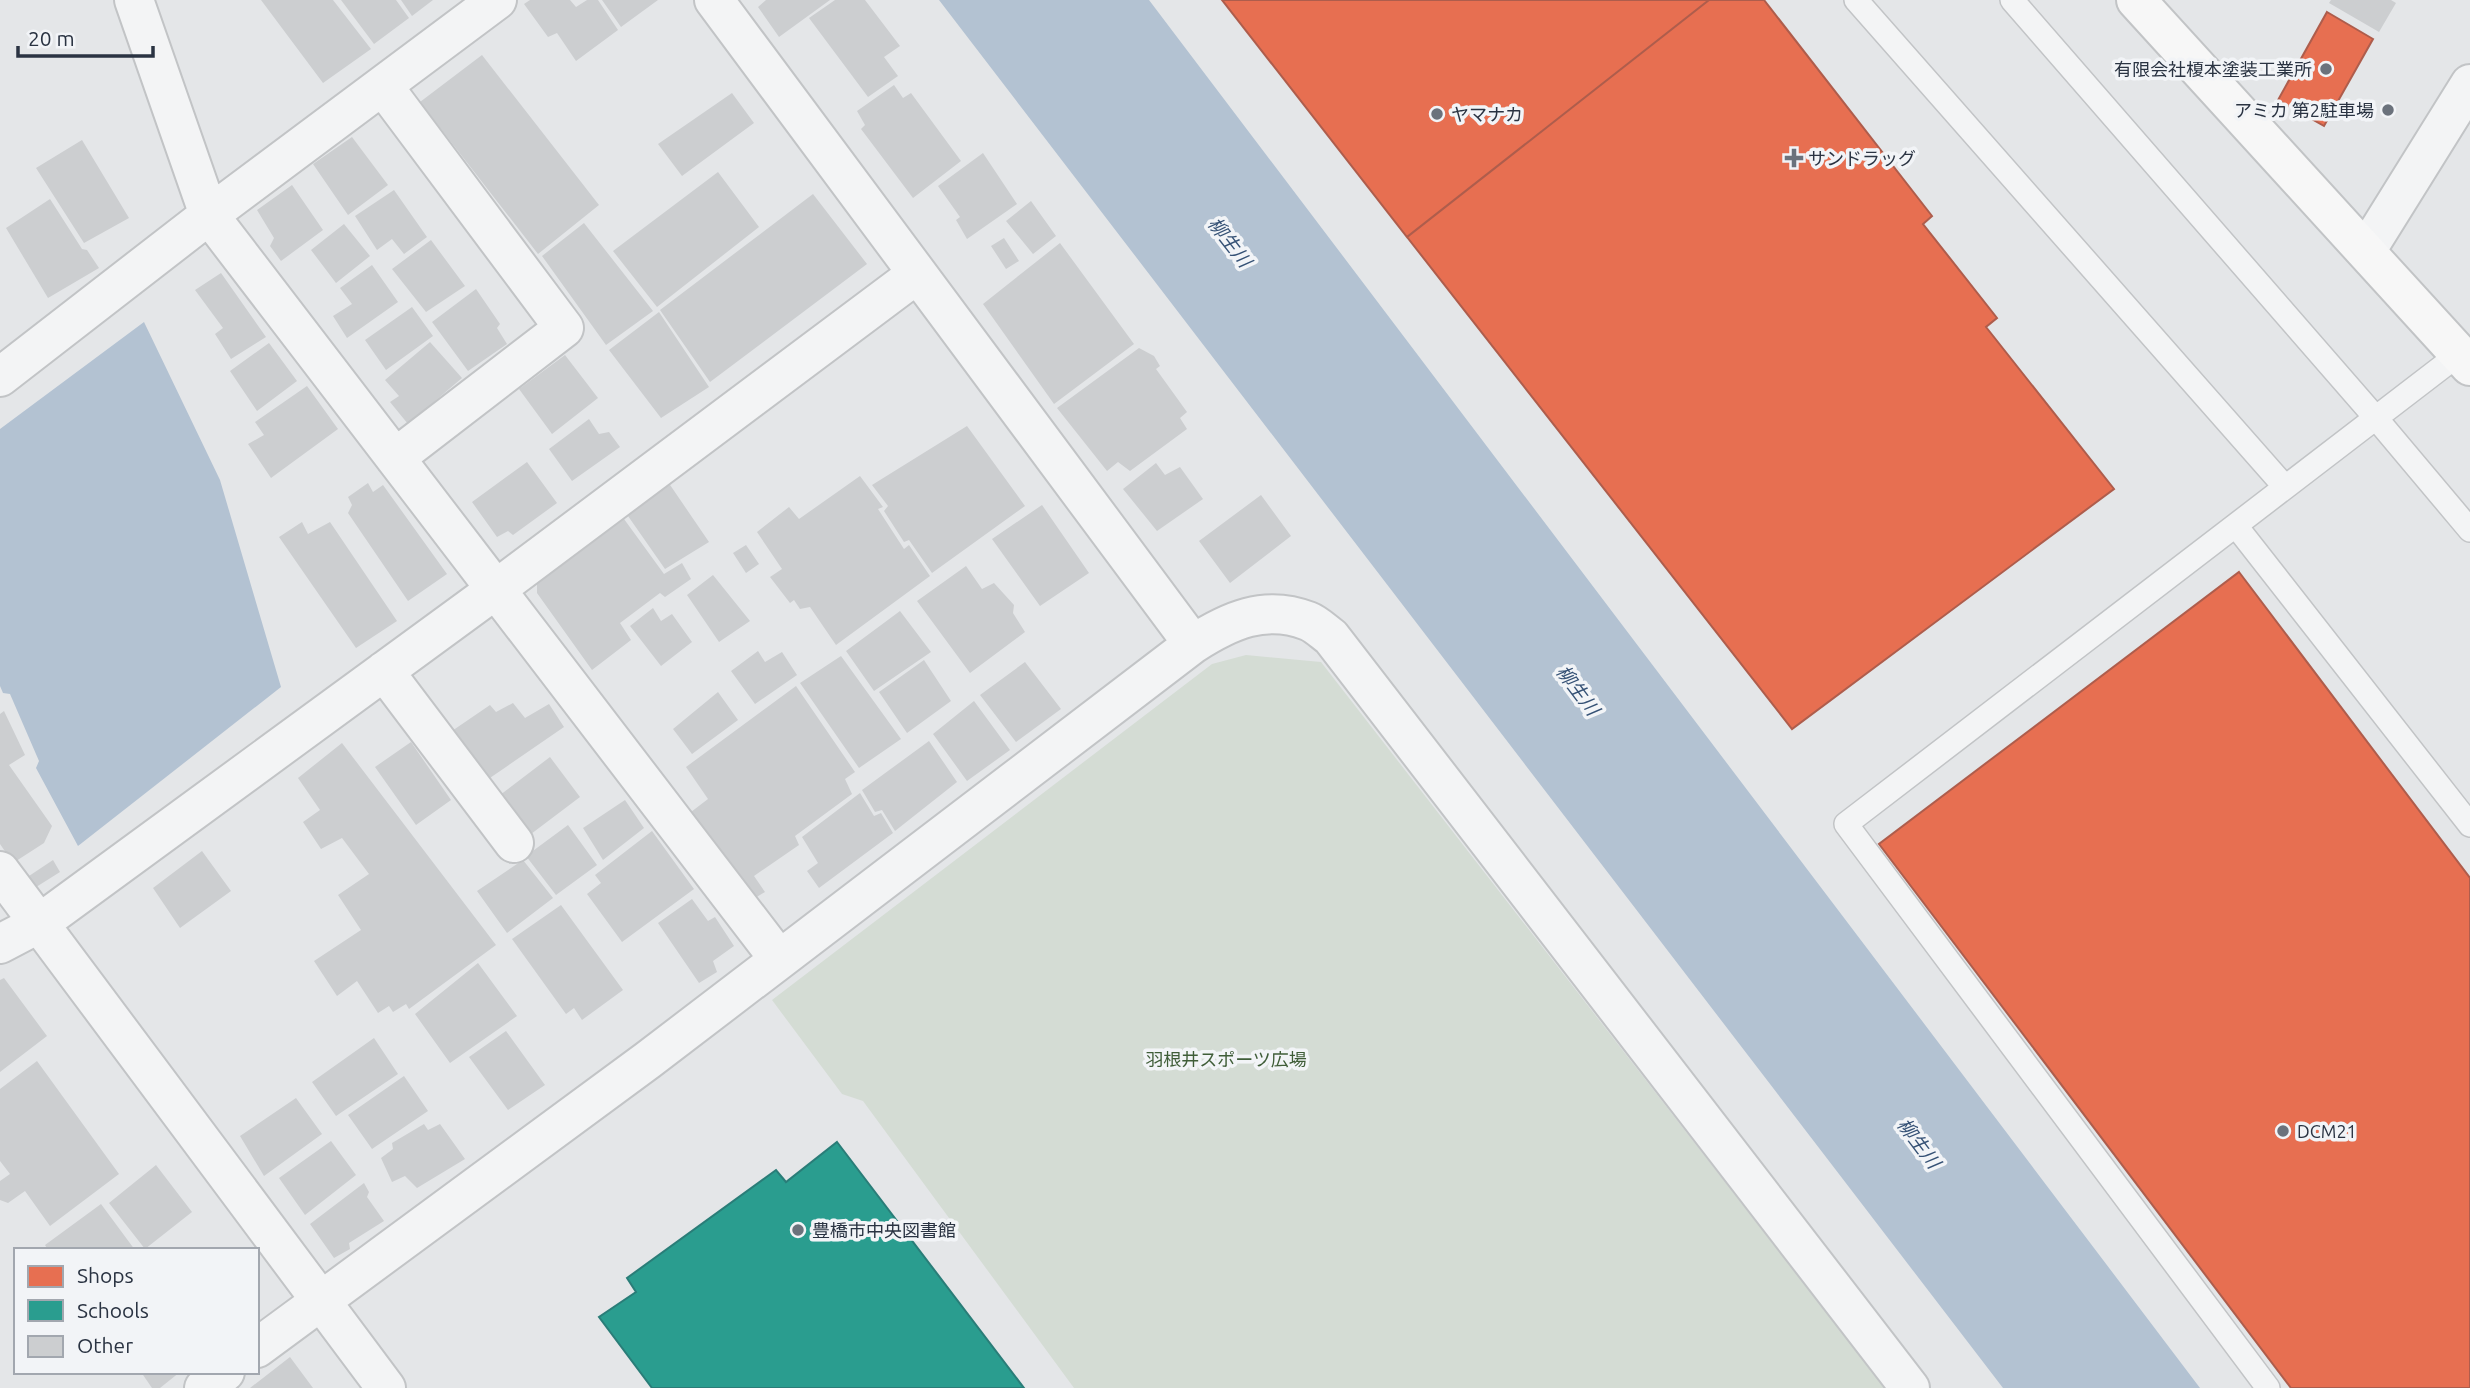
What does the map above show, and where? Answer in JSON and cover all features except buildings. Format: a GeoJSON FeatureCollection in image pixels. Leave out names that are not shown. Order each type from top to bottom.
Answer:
{"type":"FeatureCollection","features":[{"type":"Feature","properties":{"kind":"street"},"geometry":{"type":"LineString","coordinates":[[134,0],[209,215],[779,958]]}},
{"type":"Feature","properties":{"kind":"street"},"geometry":{"type":"LineString","coordinates":[[0,377],[209,215],[497,0]]}},
{"type":"Feature","properties":{"kind":"street"},"geometry":{"type":"LineString","coordinates":[[713,0],[1193,644]]}},
{"type":"Feature","properties":{"kind":"street"},"geometry":{"type":"LineString","coordinates":[[2136,0],[2465,360]]}},
{"type":"Feature","properties":{"kind":"street"},"geometry":{"type":"LineString","coordinates":[[2366,251],[2470,84]]}},
{"type":"Feature","properties":{"kind":"street"},"geometry":{"type":"LineString","coordinates":[[383,86],[564,328],[396,458]]}},
{"type":"Feature","properties":{"kind":"street"},"geometry":{"type":"LineString","coordinates":[[0,944],[40,923],[495,590],[917,274]]}},
{"type":"Feature","properties":{"kind":"street"},"geometry":{"type":"LineString","coordinates":[[259,1346],[648,1060],[1193,644],[1215,630],[1257,614],[1309,621],[1331,637],[1910,1388]]}},
{"type":"Feature","properties":{"kind":"street"},"geometry":{"type":"LineString","coordinates":[[384,671],[514,843]]}},
{"type":"Feature","properties":{"kind":"street"},"geometry":{"type":"LineString","coordinates":[[0,871],[387,1388]]}},
{"type":"Feature","properties":{"kind":"street"},"geometry":{"type":"LineString","coordinates":[[204,1388],[222,1374]]}},
{"type":"Feature","properties":{"kind":"lane"},"geometry":{"type":"LineString","coordinates":[[1856,0],[2285,487]]}},
{"type":"Feature","properties":{"kind":"lane"},"geometry":{"type":"LineString","coordinates":[[2012,0],[2470,530]]}},
{"type":"Feature","properties":{"kind":"lane"},"geometry":{"type":"LineString","coordinates":[[2268,1388],[1846,824],[2375,417],[2465,360]]}},
{"type":"Feature","properties":{"kind":"lane"},"geometry":{"type":"LineString","coordinates":[[2236,526],[2470,825]]}},
{"type":"Feature","properties":{"kind":"green space","name":"羽根井スポーツ広場"},"geometry":{"type":"Polygon","coordinates":[[[1246,655],[1321,662],[1885,1388],[1074,1388],[863,1101],[842,1094],[772,1000],[1212,664],[1246,655]]]}},
{"type":"Feature","properties":{"kind":"water","name":"柳生川"},"geometry":{"type":"Polygon","coordinates":[[[939,0],[1149,0],[2200,1388],[2003,1388],[939,0]]]}},
{"type":"Feature","properties":{"kind":"water"},"geometry":{"type":"Polygon","coordinates":[[[144,322],[220,480],[281,687],[78,846],[36,768],[39,761],[10,694],[3,693],[0,686],[0,429],[144,322]]]}},
{"type":"Feature","properties":{"kind":"place","name":"有限会社榎本塗装工業所"},"geometry":{"type":"Point","coordinates":[2326,69]}},
{"type":"Feature","properties":{"kind":"place","name":"アミカ 第2駐車場"},"geometry":{"type":"Point","coordinates":[2388,110]}},
{"type":"Feature","properties":{"kind":"place","name":"ヤマナカ"},"geometry":{"type":"Point","coordinates":[1437,114]}},
{"type":"Feature","properties":{"kind":"place","name":"サンドラッグ"},"geometry":{"type":"Point","coordinates":[1794,158]}},
{"type":"Feature","properties":{"kind":"place","name":"DCM21"},"geometry":{"type":"Point","coordinates":[2283,1131]}},
{"type":"Feature","properties":{"kind":"place","name":"豊橋市中央図書館"},"geometry":{"type":"Point","coordinates":[798,1230]}}]}
